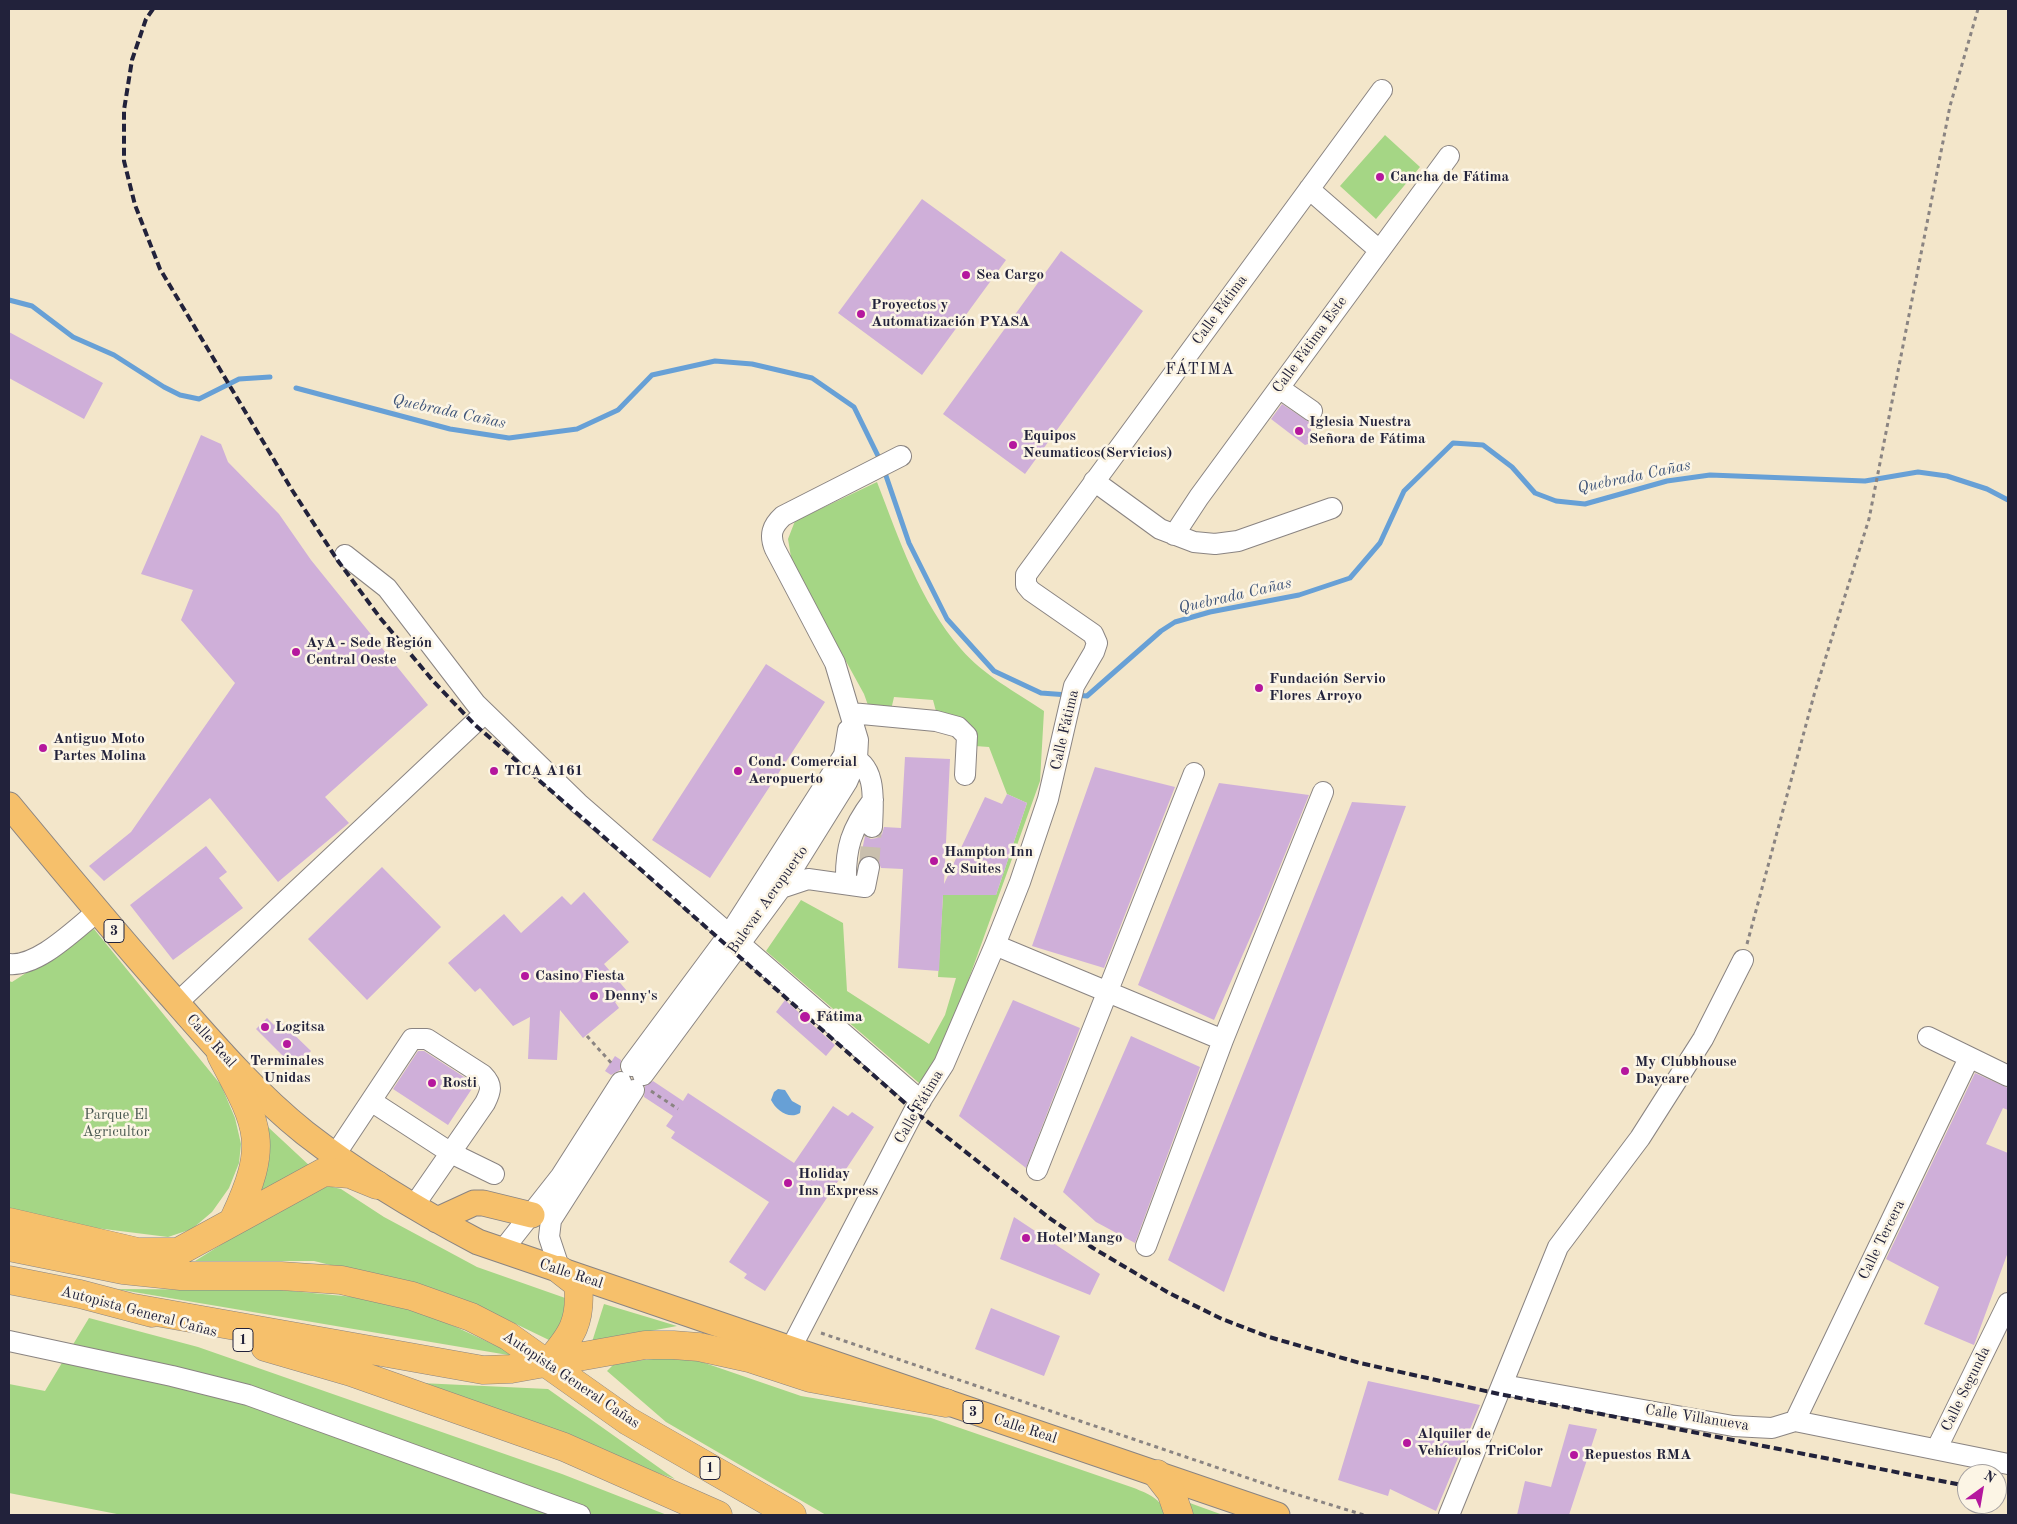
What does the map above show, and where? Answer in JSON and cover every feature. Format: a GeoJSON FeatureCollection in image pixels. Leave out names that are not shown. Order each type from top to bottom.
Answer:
{"type":"FeatureCollection","features":[{"type":"Feature","properties":{"kind":"highway"},"geometry":{"type":"LineString","coordinates":[[221,1055],[249,1106],[255,1128],[255,1167],[250,1187],[234,1219]]}},
{"type":"Feature","properties":{"kind":"highway"},"geometry":{"type":"LineString","coordinates":[[9,1222],[138,1252],[178,1252],[234,1219],[324,1172],[350,1174],[377,1185]]}},
{"type":"Feature","properties":{"kind":"highway","name":"Autopista General Cañas"},"geometry":{"type":"LineString","coordinates":[[9,1246],[123,1270],[182,1276],[281,1276],[341,1280],[412,1296],[471,1317],[508,1336],[548,1362],[628,1420],[792,1515]]}},
{"type":"Feature","properties":{"kind":"highway"},"geometry":{"type":"LineString","coordinates":[[548,1362],[564,1344],[574,1328],[579,1313],[578,1284],[560,1270]]}},
{"type":"Feature","properties":{"kind":"highway","name":"Autopista General Cañas"},"geometry":{"type":"LineString","coordinates":[[9,1280],[134,1308],[350,1372],[564,1447],[718,1515]]}},
{"type":"Feature","properties":{"kind":"highway"},"geometry":{"type":"LineString","coordinates":[[134,1308],[483,1370],[512,1369],[645,1345],[699,1346],[750,1358],[810,1378],[946,1403]]}},
{"type":"Feature","properties":{"kind":"highway"},"geometry":{"type":"LineString","coordinates":[[1157,1474],[1171,1492],[1179,1515]]}},
{"type":"Feature","properties":{"kind":"main road","name":"Calle Real"},"geometry":{"type":"LineString","coordinates":[[9,804],[97,912],[221,1055],[304,1132],[377,1185],[437,1220],[478,1242],[502,1251],[1277,1515]]}},
{"type":"Feature","properties":{"kind":"main road"},"geometry":{"type":"LineString","coordinates":[[437,1220],[474,1203],[483,1203],[532,1215]]}},
{"type":"Feature","properties":{"kind":"street","name":"Calle Fátima"},"geometry":{"type":"LineString","coordinates":[[791,1348],[921,1101],[944,1064],[1020,882],[1048,799],[1074,686],[1094,652],[1097,643],[1094,634],[1031,591],[1026,585],[1026,576],[1382,90]]}},
{"type":"Feature","properties":{"kind":"street","name":"Calle Fátima Este"},"geometry":{"type":"LineString","coordinates":[[1174,536],[1279,388],[1449,156]]}},
{"type":"Feature","properties":{"kind":"street"},"geometry":{"type":"LineString","coordinates":[[1309,189],[1379,250]]}},
{"type":"Feature","properties":{"kind":"street"},"geometry":{"type":"LineString","coordinates":[[1279,388],[1312,411]]}},
{"type":"Feature","properties":{"kind":"street","name":"Bulevar Aeropuerto"},"geometry":{"type":"LineString","coordinates":[[734,938],[781,888],[847,782],[850,757],[851,713],[835,663],[771,541],[771,532],[783,516],[901,456]]}},
{"type":"Feature","properties":{"kind":"street"},"geometry":{"type":"LineString","coordinates":[[1094,481],[1160,529],[1174,536],[1194,542],[1228,544],[1332,508]]}},
{"type":"Feature","properties":{"kind":"street"},"geometry":{"type":"LineString","coordinates":[[345,554],[387,588],[485,714],[578,803],[921,1101]]}},
{"type":"Feature","properties":{"kind":"street"},"geometry":{"type":"LineString","coordinates":[[851,713],[936,721],[958,727],[967,736],[965,775]]}},
{"type":"Feature","properties":{"kind":"street"},"geometry":{"type":"LineString","coordinates":[[177,1003],[485,714]]}},
{"type":"Feature","properties":{"kind":"street"},"geometry":{"type":"LineString","coordinates":[[850,757],[871,779],[873,800],[872,826]]}},
{"type":"Feature","properties":{"kind":"street","name":"Bulevar Aeropuerto"},"geometry":{"type":"LineString","coordinates":[[560,1270],[552,1251],[550,1227],[568,1180],[632,1078],[734,938],[850,757]]}},
{"type":"Feature","properties":{"kind":"street"},"geometry":{"type":"LineString","coordinates":[[1037,1170],[1194,773]]}},
{"type":"Feature","properties":{"kind":"street"},"geometry":{"type":"LineString","coordinates":[[1146,1246],[1222,1040],[1323,792]]}},
{"type":"Feature","properties":{"kind":"street"},"geometry":{"type":"LineString","coordinates":[[846,884],[845,865],[849,838],[860,816],[873,800]]}},
{"type":"Feature","properties":{"kind":"street"},"geometry":{"type":"LineString","coordinates":[[781,888],[808,879],[865,887],[869,868]]}},
{"type":"Feature","properties":{"kind":"street"},"geometry":{"type":"LineString","coordinates":[[9,964],[17,965],[39,957],[97,912]]}},
{"type":"Feature","properties":{"kind":"street"},"geometry":{"type":"LineString","coordinates":[[995,945],[1222,1040]]}},
{"type":"Feature","properties":{"kind":"street"},"geometry":{"type":"LineString","coordinates":[[1449,1515],[1558,1247],[1640,1138],[1703,1039],[1743,960]]}},
{"type":"Feature","properties":{"kind":"street"},"geometry":{"type":"LineString","coordinates":[[1928,1037],[2008,1076]]}},
{"type":"Feature","properties":{"kind":"street"},"geometry":{"type":"LineString","coordinates":[[335,1155],[412,1039],[428,1039],[483,1075],[490,1082],[491,1091],[414,1207]]}},
{"type":"Feature","properties":{"kind":"street","name":"Calle Tercera"},"geometry":{"type":"LineString","coordinates":[[1795,1421],[1970,1058]]}},
{"type":"Feature","properties":{"kind":"street"},"geometry":{"type":"LineString","coordinates":[[371,1101],[451,1153],[494,1174]]}},
{"type":"Feature","properties":{"kind":"street","name":"Bulevar Aeropuerto"},"geometry":{"type":"LineString","coordinates":[[502,1251],[532,1215],[568,1180]]}},
{"type":"Feature","properties":{"kind":"street","name":"Calle Segunda"},"geometry":{"type":"LineString","coordinates":[[1937,1448],[2008,1303]]}},
{"type":"Feature","properties":{"kind":"street"},"geometry":{"type":"LineString","coordinates":[[9,1342],[172,1376],[248,1395],[580,1515]]}},
{"type":"Feature","properties":{"kind":"street","name":"Calle Villanueva"},"geometry":{"type":"LineString","coordinates":[[1505,1380],[1733,1426],[1772,1428],[1795,1421],[1937,1448],[2008,1464]]}},
{"type":"Feature","properties":{"kind":"path"},"geometry":{"type":"LineString","coordinates":[[1743,960],[1814,695],[1869,519],[1950,106],[1978,9]]}},
{"type":"Feature","properties":{"kind":"path"},"geometry":{"type":"LineString","coordinates":[[821,1333],[1292,1493],[1364,1515]]}},
{"type":"Feature","properties":{"kind":"green space","name":"Cancha de Fátima"},"geometry":{"type":"Polygon","coordinates":[[[1385,135],[1420,167],[1376,219],[1340,186],[1385,135]]]}},
{"type":"Feature","properties":{"kind":"green space"},"geometry":{"type":"Polygon","coordinates":[[[877,482],[922,591],[947,631],[979,667],[1044,711],[1040,781],[940,1059],[926,1089],[766,951],[801,900],[843,923],[847,991],[929,1044],[945,1015],[956,978],[938,977],[943,895],[996,895],[1027,803],[1007,794],[989,747],[975,746],[937,715],[933,700],[894,697],[891,710],[869,708],[864,694],[792,563],[788,539],[795,521],[877,482]]]}},
{"type":"Feature","properties":{"kind":"green space","name":"Parque El Agricultor"},"geometry":{"type":"Polygon","coordinates":[[[94,929],[221,1085],[235,1118],[241,1144],[239,1163],[229,1188],[212,1212],[192,1229],[168,1237],[88,1227],[9,1209],[9,981],[12,982],[94,929]]]}},
{"type":"Feature","properties":{"kind":"green space"},"geometry":{"type":"Polygon","coordinates":[[[268,1127],[311,1167],[258,1198],[268,1162],[268,1127]]]}},
{"type":"Feature","properties":{"kind":"green space"},"geometry":{"type":"Polygon","coordinates":[[[328,1186],[341,1189],[384,1217],[477,1267],[568,1299],[562,1327],[549,1340],[489,1311],[437,1291],[314,1261],[195,1261],[256,1223],[328,1186]]]}},
{"type":"Feature","properties":{"kind":"green space"},"geometry":{"type":"Polygon","coordinates":[[[116,1289],[281,1290],[364,1298],[414,1310],[520,1357],[116,1289]]]}},
{"type":"Feature","properties":{"kind":"green space"},"geometry":{"type":"Polygon","coordinates":[[[604,1304],[677,1326],[592,1342],[604,1304]]]}},
{"type":"Feature","properties":{"kind":"green space"},"geometry":{"type":"Polygon","coordinates":[[[89,1318],[198,1347],[562,1474],[667,1515],[122,1515],[9,1493],[9,1384],[45,1391],[89,1318]]]}},
{"type":"Feature","properties":{"kind":"green space"},"geometry":{"type":"Polygon","coordinates":[[[663,1358],[696,1360],[801,1396],[931,1418],[1134,1488],[1158,1501],[1165,1515],[826,1515],[666,1422],[607,1371],[615,1363],[663,1358]]]}},
{"type":"Feature","properties":{"kind":"green space"},"geometry":{"type":"Polygon","coordinates":[[[399,1382],[548,1389],[675,1479],[399,1382]]]}},
{"type":"Feature","properties":{"kind":"green space"},"geometry":{"type":"Polygon","coordinates":[[[1187,1502],[1223,1515],[1190,1515],[1187,1502]]]}},
{"type":"Feature","properties":{"kind":"water"},"geometry":{"type":"Polygon","coordinates":[[[778,1089],[785,1090],[792,1101],[801,1106],[800,1113],[787,1115],[776,1107],[771,1100],[774,1092],[778,1089]]]}},
{"type":"Feature","properties":{"kind":"building"},"geometry":{"type":"Polygon","coordinates":[[[922,199],[1006,260],[922,375],[838,313],[922,199]]]}},
{"type":"Feature","properties":{"kind":"building"},"geometry":{"type":"Polygon","coordinates":[[[1061,251],[1143,311],[1025,474],[943,414],[1061,251]]]}},
{"type":"Feature","properties":{"kind":"building"},"geometry":{"type":"Polygon","coordinates":[[[9,332],[103,383],[84,419],[9,378],[9,332]]]}},
{"type":"Feature","properties":{"kind":"building","name":"Iglesia Nuestra Señora de Fátima"},"geometry":{"type":"Polygon","coordinates":[[[1282,404],[1309,422],[1314,442],[1305,445],[1271,419],[1282,404]]]}},
{"type":"Feature","properties":{"kind":"building","name":"AyA - Sede Región Central Oeste"},"geometry":{"type":"Polygon","coordinates":[[[201,435],[221,444],[228,462],[279,514],[311,560],[428,705],[325,797],[349,823],[278,882],[210,798],[104,881],[89,866],[131,832],[235,683],[181,620],[193,590],[141,574],[201,435]]]}},
{"type":"Feature","properties":{"kind":"building","name":"Cond. Comercial Aeropuerto"},"geometry":{"type":"Polygon","coordinates":[[[766,664],[825,702],[710,878],[652,840],[766,664]]]}},
{"type":"Feature","properties":{"kind":"building","name":"Hampton Inn & Suites"},"geometry":{"type":"Polygon","coordinates":[[[905,757],[950,759],[944,884],[985,797],[1002,804],[1007,794],[1027,803],[996,895],[943,895],[939,971],[898,968],[903,869],[881,868],[877,858],[872,856],[866,856],[860,860],[865,836],[871,839],[877,838],[882,834],[884,827],[901,828],[905,757]]]}},
{"type":"Feature","properties":{"kind":"building"},"geometry":{"type":"Polygon","coordinates":[[[1095,767],[1175,787],[1104,968],[1032,946],[1095,767]]]}},
{"type":"Feature","properties":{"kind":"building"},"geometry":{"type":"Polygon","coordinates":[[[1219,783],[1309,795],[1261,913],[1214,1020],[1138,985],[1219,783]]]}},
{"type":"Feature","properties":{"kind":"building"},"geometry":{"type":"Polygon","coordinates":[[[1352,802],[1406,806],[1224,1292],[1168,1260],[1352,802]]]}},
{"type":"Feature","properties":{"kind":"building"},"geometry":{"type":"Polygon","coordinates":[[[206,846],[227,872],[219,878],[243,908],[173,960],[130,905],[206,846]]]}},
{"type":"Feature","properties":{"kind":"building"},"geometry":{"type":"Polygon","coordinates":[[[382,867],[441,927],[367,1000],[308,939],[382,867]]]}},
{"type":"Feature","properties":{"kind":"building","name":"Casino Fiesta"},"geometry":{"type":"Polygon","coordinates":[[[584,892],[629,942],[604,964],[627,991],[615,1002],[619,1008],[583,1038],[560,1010],[557,1060],[528,1059],[530,1017],[513,1026],[480,988],[475,992],[448,963],[504,914],[521,933],[562,896],[571,905],[584,892]]]}},
{"type":"Feature","properties":{"kind":"building","name":"Fátima"},"geometry":{"type":"Polygon","coordinates":[[[785,1000],[835,1045],[826,1056],[776,1012],[785,1000]]]}},
{"type":"Feature","properties":{"kind":"building"},"geometry":{"type":"Polygon","coordinates":[[[1013,1000],[1080,1028],[1026,1168],[959,1116],[1013,1000]]]}},
{"type":"Feature","properties":{"kind":"building","name":"Terminales Unidas"},"geometry":{"type":"Polygon","coordinates":[[[267,1018],[274,1025],[279,1020],[311,1051],[295,1068],[256,1029],[267,1018]]]}},
{"type":"Feature","properties":{"kind":"building"},"geometry":{"type":"Polygon","coordinates":[[[1131,1036],[1200,1067],[1135,1243],[1096,1222],[1063,1192],[1131,1036]]]}},
{"type":"Feature","properties":{"kind":"building","name":"Rosti"},"geometry":{"type":"Polygon","coordinates":[[[418,1051],[424,1051],[475,1084],[448,1125],[393,1089],[418,1051]]]}},
{"type":"Feature","properties":{"kind":"building"},"geometry":{"type":"Polygon","coordinates":[[[615,1056],[621,1060],[620,1070],[611,1075],[605,1071],[615,1056]]]}},
{"type":"Feature","properties":{"kind":"building"},"geometry":{"type":"Polygon","coordinates":[[[1975,1073],[2008,1088],[2008,1110],[2003,1108],[1986,1144],[2008,1153],[2008,1252],[1974,1345],[1924,1324],[1939,1287],[1886,1259],[1975,1073]]]}},
{"type":"Feature","properties":{"kind":"building","name":"Holiday Inn Express"},"geometry":{"type":"Polygon","coordinates":[[[653,1081],[683,1101],[688,1093],[794,1163],[833,1106],[848,1116],[852,1112],[874,1127],[765,1291],[744,1278],[747,1274],[729,1262],[769,1202],[671,1138],[675,1132],[666,1126],[673,1116],[644,1097],[645,1086],[653,1081]]]}},
{"type":"Feature","properties":{"kind":"building","name":"Hotel Mango"},"geometry":{"type":"Polygon","coordinates":[[[1014,1217],[1100,1274],[1090,1295],[1000,1259],[1014,1217]]]}},
{"type":"Feature","properties":{"kind":"building"},"geometry":{"type":"Polygon","coordinates":[[[991,1308],[1060,1336],[1044,1376],[975,1349],[991,1308]]]}},
{"type":"Feature","properties":{"kind":"building","name":"Alquiler de Vehículos TriColor"},"geometry":{"type":"Polygon","coordinates":[[[1368,1381],[1480,1405],[1436,1511],[1390,1489],[1388,1496],[1338,1480],[1368,1381]]]}},
{"type":"Feature","properties":{"kind":"building","name":"Repuestos RMA"},"geometry":{"type":"Polygon","coordinates":[[[1569,1424],[1597,1429],[1569,1515],[1517,1515],[1525,1481],[1551,1487],[1569,1424]]]}},
{"type":"Feature","properties":{"kind":"waterway","name":"Quebrada Cañas"},"geometry":{"type":"LineString","coordinates":[[9,300],[32,306],[73,337],[114,355],[180,395],[199,399],[239,379],[270,377]]}},
{"type":"Feature","properties":{"kind":"waterway","name":"Quebrada Cañas"},"geometry":{"type":"LineString","coordinates":[[296,388],[450,429],[509,438],[577,429],[618,410],[652,375],[715,361],[752,364],[812,378],[854,407],[881,462]]}},
{"type":"Feature","properties":{"kind":"waterway","name":"Quebrada Cañas"},"geometry":{"type":"LineString","coordinates":[[1076,695],[1087,696],[1161,631],[1175,622],[1210,612],[1299,595],[1350,578],[1380,543],[1404,491],[1453,443],[1483,445],[1512,467],[1535,493],[1556,501],[1585,504],[1667,481],[1710,475],[1865,481],[1918,472],[1947,476],[1987,489],[2008,500]]}},
{"type":"Feature","properties":{"kind":"waterway","name":"Quebrada Cañas"},"geometry":{"type":"LineString","coordinates":[[884,470],[909,543],[947,619],[994,671],[1041,693],[1068,695]]}},
{"type":"Feature","properties":{"kind":"tunnel"},"geometry":{"type":"LineString","coordinates":[[869,867],[872,827]]}},
{"type":"Feature","properties":{"kind":"railway"},"geometry":{"type":"LineString","coordinates":[[153,9],[146,19],[132,60],[124,110],[124,161],[135,205],[160,269],[292,490],[338,561],[381,619],[434,682],[474,724],[914,1111],[1048,1217],[1093,1248],[1169,1293],[1222,1319],[1269,1337],[1360,1363],[1499,1394],[1957,1484]]}},
{"type":"Feature","properties":{"kind":"place","name":"Cancha de Fátima"},"geometry":{"type":"Point","coordinates":[1380,177]}},
{"type":"Feature","properties":{"kind":"place","name":"Sea Cargo"},"geometry":{"type":"Point","coordinates":[966,275]}},
{"type":"Feature","properties":{"kind":"place","name":"Proyectos y Automatización PYASA"},"geometry":{"type":"Point","coordinates":[861,314]}},
{"type":"Feature","properties":{"kind":"place","name":"Iglesia Nuestra Señora de Fátima"},"geometry":{"type":"Point","coordinates":[1299,431]}},
{"type":"Feature","properties":{"kind":"place","name":"Equipos Neumaticos(Servicios)"},"geometry":{"type":"Point","coordinates":[1013,445]}},
{"type":"Feature","properties":{"kind":"place","name":"AyA - Sede Región Central Oeste"},"geometry":{"type":"Point","coordinates":[296,652]}},
{"type":"Feature","properties":{"kind":"place","name":"Fundación Servio Flores Arroyo"},"geometry":{"type":"Point","coordinates":[1259,688]}},
{"type":"Feature","properties":{"kind":"place","name":"Antiguo Moto Partes Molina"},"geometry":{"type":"Point","coordinates":[43,748]}},
{"type":"Feature","properties":{"kind":"place","name":"TICA A161"},"geometry":{"type":"Point","coordinates":[494,771]}},
{"type":"Feature","properties":{"kind":"place","name":"Cond. Comercial Aeropuerto"},"geometry":{"type":"Point","coordinates":[738,771]}},
{"type":"Feature","properties":{"kind":"place","name":"Hampton Inn & Suites"},"geometry":{"type":"Point","coordinates":[934,861]}},
{"type":"Feature","properties":{"kind":"place","name":"Casino Fiesta"},"geometry":{"type":"Point","coordinates":[525,976]}},
{"type":"Feature","properties":{"kind":"place","name":"Denny's"},"geometry":{"type":"Point","coordinates":[594,996]}},
{"type":"Feature","properties":{"kind":"place","name":"Fátima"},"geometry":{"type":"Point","coordinates":[805,1017]}},
{"type":"Feature","properties":{"kind":"place","name":"Logitsa"},"geometry":{"type":"Point","coordinates":[265,1027]}},
{"type":"Feature","properties":{"kind":"place","name":"Terminales Unidas"},"geometry":{"type":"Point","coordinates":[287,1044]}},
{"type":"Feature","properties":{"kind":"place","name":"My Clubbhouse Daycare"},"geometry":{"type":"Point","coordinates":[1625,1071]}},
{"type":"Feature","properties":{"kind":"place","name":"Rosti"},"geometry":{"type":"Point","coordinates":[432,1083]}},
{"type":"Feature","properties":{"kind":"place","name":"Holiday Inn Express"},"geometry":{"type":"Point","coordinates":[788,1183]}},
{"type":"Feature","properties":{"kind":"place","name":"Hotel Mango"},"geometry":{"type":"Point","coordinates":[1026,1238]}},
{"type":"Feature","properties":{"kind":"place","name":"Alquiler de Vehículos TriColor"},"geometry":{"type":"Point","coordinates":[1407,1443]}},
{"type":"Feature","properties":{"kind":"place","name":"Repuestos RMA"},"geometry":{"type":"Point","coordinates":[1574,1455]}},
{"type":"Feature","properties":{"kind":"district","name":"FÁTIMA"},"geometry":{"type":"Point","coordinates":[1200,370]}}]}
